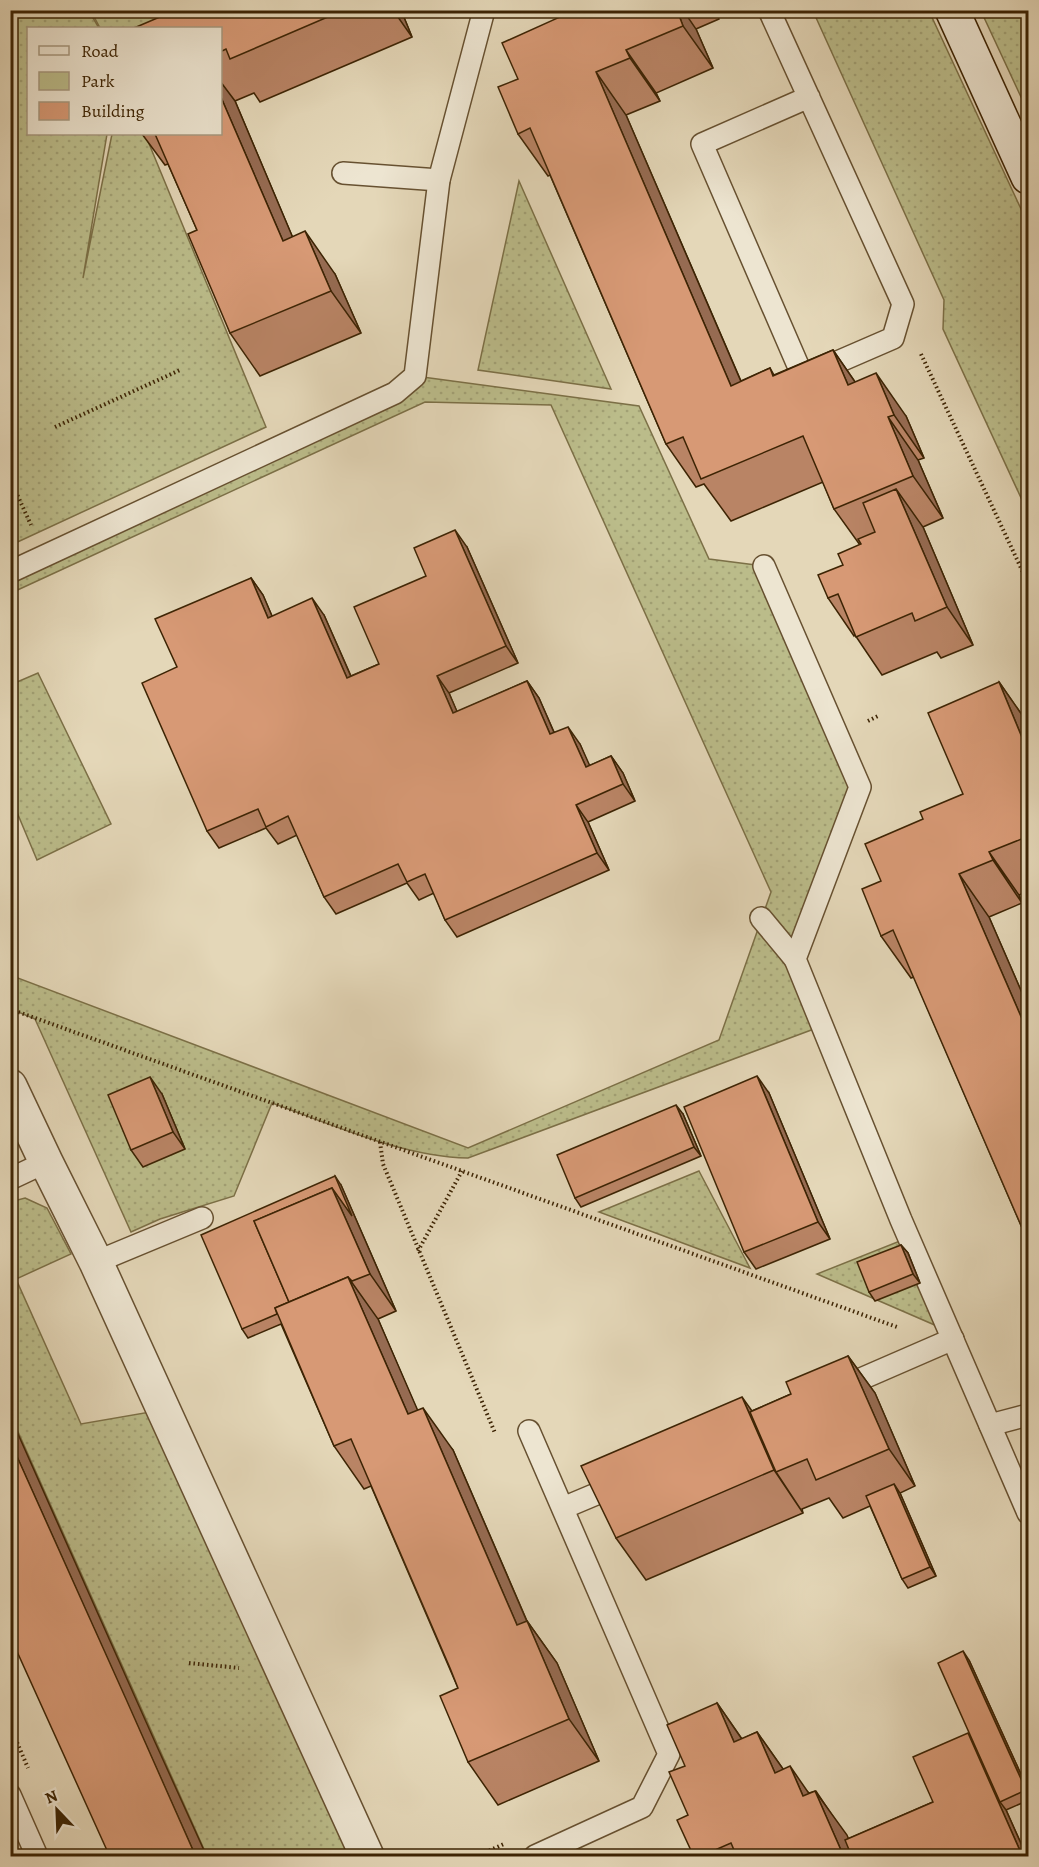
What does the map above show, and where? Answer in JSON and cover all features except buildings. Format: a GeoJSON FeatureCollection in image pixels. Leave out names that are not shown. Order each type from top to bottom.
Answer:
{"type":"FeatureCollection","features":[{"type":"Feature","properties":{"kind":"street"},"geometry":{"type":"LineString","coordinates":[[952,10],[1029,177]]}},
{"type":"Feature","properties":{"kind":"street"},"geometry":{"type":"LineString","coordinates":[[10,1086],[96,1262],[367,1857]]}},
{"type":"Feature","properties":{"kind":"lane"},"geometry":{"type":"LineString","coordinates":[[10,572],[399,403],[415,376],[439,180],[484,10]]}},
{"type":"Feature","properties":{"kind":"lane"},"geometry":{"type":"LineString","coordinates":[[769,10],[809,96],[903,304],[892,338],[803,377],[702,144],[809,96]]}},
{"type":"Feature","properties":{"kind":"lane"},"geometry":{"type":"LineString","coordinates":[[343,172],[439,180]]}},
{"type":"Feature","properties":{"kind":"lane"},"geometry":{"type":"LineString","coordinates":[[764,566],[860,787],[795,959]]}},
{"type":"Feature","properties":{"kind":"lane"},"geometry":{"type":"LineString","coordinates":[[761,918],[795,959],[901,1220],[1029,1513]]}},
{"type":"Feature","properties":{"kind":"lane"},"geometry":{"type":"LineString","coordinates":[[10,1179],[46,1162]]}},
{"type":"Feature","properties":{"kind":"lane"},"geometry":{"type":"LineString","coordinates":[[96,1262],[202,1218]]}},
{"type":"Feature","properties":{"kind":"lane"},"geometry":{"type":"LineString","coordinates":[[823,1396],[953,1339]]}},
{"type":"Feature","properties":{"kind":"lane"},"geometry":{"type":"LineString","coordinates":[[990,1425],[1029,1415]]}},
{"type":"Feature","properties":{"kind":"lane"},"geometry":{"type":"LineString","coordinates":[[529,1431],[669,1754],[642,1807],[535,1857]]}},
{"type":"Feature","properties":{"kind":"lane"},"geometry":{"type":"LineString","coordinates":[[563,1508],[639,1476]]}},
{"type":"Feature","properties":{"kind":"lane"},"geometry":{"type":"LineString","coordinates":[[10,1795],[37,1857]]}},
{"type":"Feature","properties":{"kind":"path"},"geometry":{"type":"LineString","coordinates":[[921,353],[1029,583]]}},
{"type":"Feature","properties":{"kind":"path"},"geometry":{"type":"LineString","coordinates":[[56,427],[180,370]]}},
{"type":"Feature","properties":{"kind":"path"},"geometry":{"type":"LineString","coordinates":[[10,479],[36,534]]}},
{"type":"Feature","properties":{"kind":"path"},"geometry":{"type":"LineString","coordinates":[[10,1010],[898,1327]]}},
{"type":"Feature","properties":{"kind":"path"},"geometry":{"type":"LineString","coordinates":[[380,1142],[383,1164],[499,1443]]}},
{"type":"Feature","properties":{"kind":"path"},"geometry":{"type":"LineString","coordinates":[[418,1251],[462,1171]]}},
{"type":"Feature","properties":{"kind":"path"},"geometry":{"type":"LineString","coordinates":[[477,1857],[510,1842]]}},
{"type":"Feature","properties":{"kind":"green space"},"geometry":{"type":"Polygon","coordinates":[[[10,11],[89,11],[98,27],[27,27],[27,135],[107,135],[83,278],[112,135],[145,135],[266,427],[11,545],[10,139],[13,126],[10,113],[10,11]]]}},
{"type":"Feature","properties":{"kind":"green space"},"geometry":{"type":"Polygon","coordinates":[[[91,11],[238,11],[200,27],[99,27],[91,11]]]}},
{"type":"Feature","properties":{"kind":"green space"},"geometry":{"type":"Polygon","coordinates":[[[813,11],[929,11],[1028,224],[1028,513],[943,329],[944,300],[813,11]]]}},
{"type":"Feature","properties":{"kind":"green space"},"geometry":{"type":"Polygon","coordinates":[[[981,11],[1028,11],[1028,112],[981,11]]]}},
{"type":"Feature","properties":{"kind":"green space"},"geometry":{"type":"Polygon","coordinates":[[[519,181],[611,389],[478,370],[519,181]]]}},
{"type":"Feature","properties":{"kind":"green space"},"geometry":{"type":"Polygon","coordinates":[[[415,376],[639,406],[709,559],[764,566],[860,787],[795,959],[822,1026],[468,1158],[419,1152],[394,1146],[272,1103],[234,1196],[160,1219],[131,1232],[35,1019],[11,1009],[10,975],[468,1148],[719,1040],[771,892],[551,405],[425,402],[11,593],[11,572],[415,376]]]}},
{"type":"Feature","properties":{"kind":"green space"},"geometry":{"type":"Polygon","coordinates":[[[38,673],[111,824],[37,860],[11,798],[10,685],[38,673]]]}},
{"type":"Feature","properties":{"kind":"green space"},"geometry":{"type":"Polygon","coordinates":[[[699,1171],[750,1268],[599,1212],[699,1171]]]}},
{"type":"Feature","properties":{"kind":"green space"},"geometry":{"type":"Polygon","coordinates":[[[25,1198],[47,1208],[71,1254],[16,1279],[81,1424],[150,1412],[360,1856],[207,1856],[11,1416],[10,1202],[25,1198]]]}},
{"type":"Feature","properties":{"kind":"green space"},"geometry":{"type":"Polygon","coordinates":[[[905,1239],[937,1326],[817,1274],[905,1239]]]}}]}
